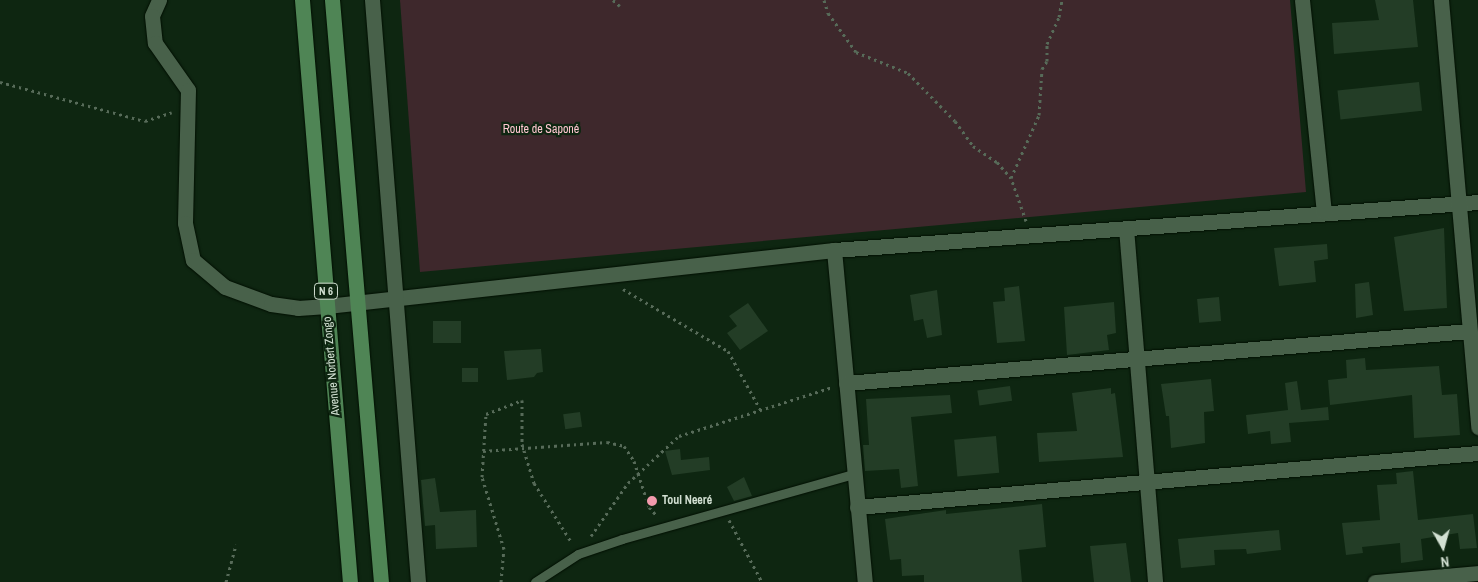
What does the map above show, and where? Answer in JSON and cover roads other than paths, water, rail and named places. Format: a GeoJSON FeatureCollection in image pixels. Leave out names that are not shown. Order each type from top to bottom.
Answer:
{"type":"FeatureCollection","features":[{"type":"Feature","properties":{"kind":"main road","name":"Avenue Norbert Zongo"},"geometry":{"type":"LineString","coordinates":[[302,0],[350,582]]}},
{"type":"Feature","properties":{"kind":"main road","name":"N 6"},"geometry":{"type":"LineString","coordinates":[[332,0],[381,582]]}},
{"type":"Feature","properties":{"kind":"street"},"geometry":{"type":"LineString","coordinates":[[159,0],[152,16],[155,43],[188,90],[190,106],[185,223],[193,260],[224,287],[271,304],[298,308],[327,306],[834,250],[1478,202]]}},
{"type":"Feature","properties":{"kind":"street"},"geometry":{"type":"LineString","coordinates":[[372,0],[418,582]]}},
{"type":"Feature","properties":{"kind":"street"},"geometry":{"type":"LineString","coordinates":[[1302,0],[1324,212]]}},
{"type":"Feature","properties":{"kind":"street"},"geometry":{"type":"LineString","coordinates":[[1441,0],[1478,427]]}},
{"type":"Feature","properties":{"kind":"street"},"geometry":{"type":"LineString","coordinates":[[1126,228],[1155,582]]}},
{"type":"Feature","properties":{"kind":"street"},"geometry":{"type":"LineString","coordinates":[[834,250],[853,474],[865,582]]}},
{"type":"Feature","properties":{"kind":"street"},"geometry":{"type":"LineString","coordinates":[[846,383],[1136,357],[1469,332]]}},
{"type":"Feature","properties":{"kind":"street"},"geometry":{"type":"LineString","coordinates":[[857,507],[1146,480],[1478,453]]}},
{"type":"Feature","properties":{"kind":"street"},"geometry":{"type":"LineString","coordinates":[[1375,582],[1478,573]]}},
{"type":"Feature","properties":{"kind":"lane"},"geometry":{"type":"LineString","coordinates":[[536,582],[578,554],[727,509],[853,474]]}},
{"type":"Feature","properties":{"kind":"place","name":"Toul Neeré"},"geometry":{"type":"Point","coordinates":[652,501]}},
{"type":"Feature","properties":{"kind":"park label","name":"Route de Saponé"},"geometry":{"type":"Point","coordinates":[541,130]}}]}
